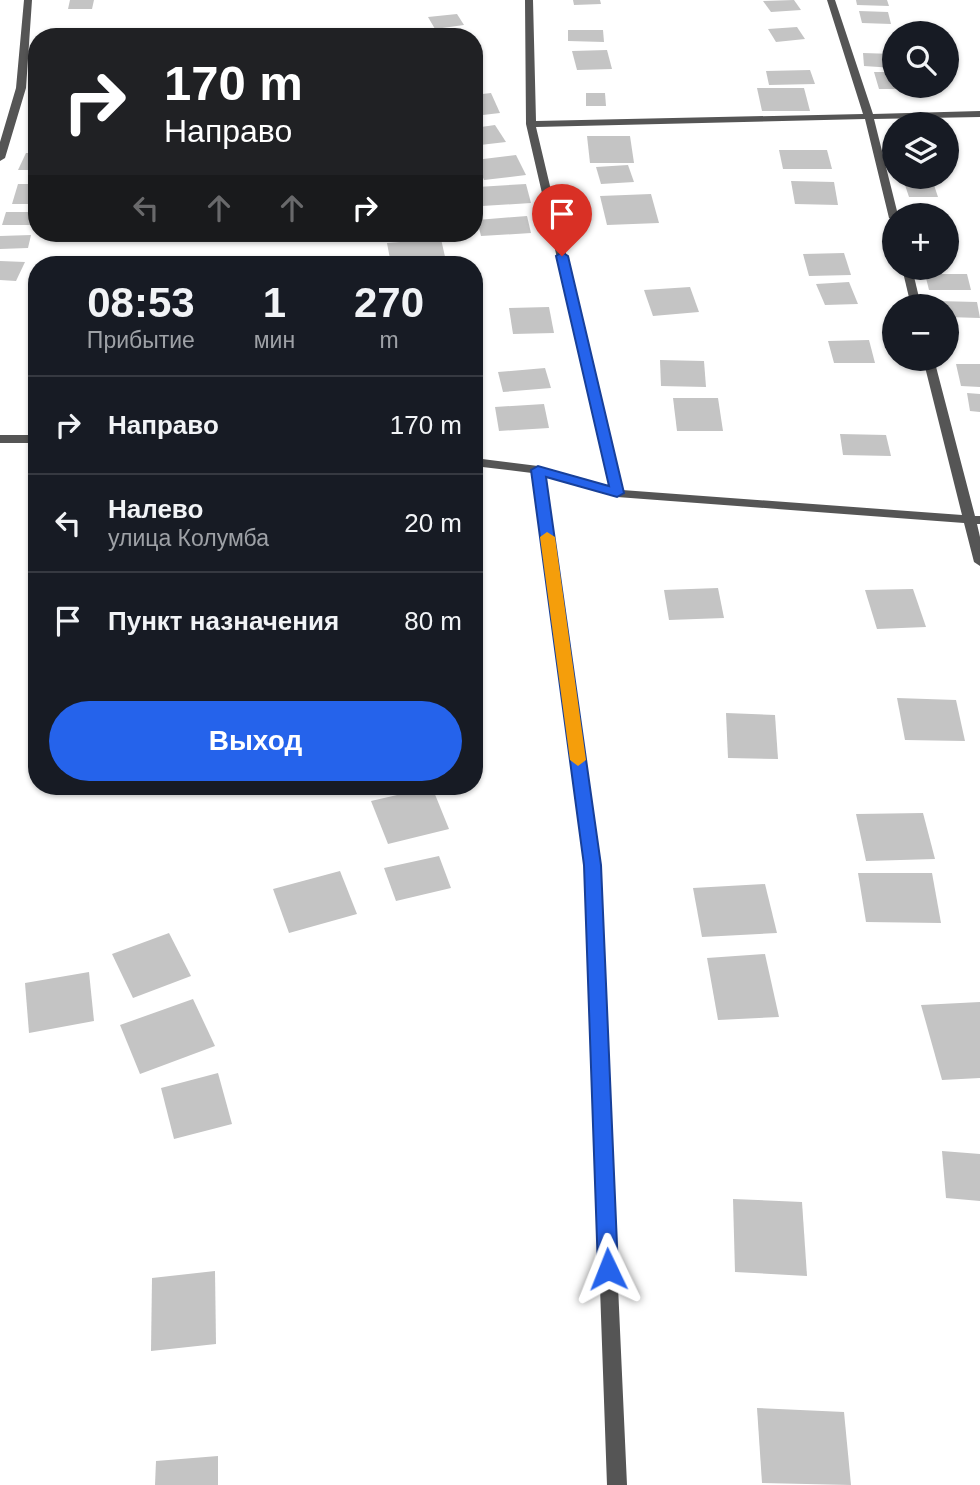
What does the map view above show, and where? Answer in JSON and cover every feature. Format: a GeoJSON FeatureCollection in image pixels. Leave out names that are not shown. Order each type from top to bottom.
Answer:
{"type":"FeatureCollection","features":[{"type":"Feature","properties":{"kind":"street"},"geometry":{"type":"LineString","coordinates":[[0,158],[21,88],[28,0]]}},
{"type":"Feature","properties":{"kind":"street"},"geometry":{"type":"LineString","coordinates":[[529,0],[531,124],[617,493]]}},
{"type":"Feature","properties":{"kind":"street"},"geometry":{"type":"LineString","coordinates":[[831,0],[869,117],[890,203]]}},
{"type":"Feature","properties":{"kind":"street"},"geometry":{"type":"LineString","coordinates":[[531,124],[980,114]]}},
{"type":"Feature","properties":{"kind":"street"},"geometry":{"type":"LineString","coordinates":[[932,371],[975,520],[980,562]]}},
{"type":"Feature","properties":{"kind":"street"},"geometry":{"type":"LineString","coordinates":[[0,439],[28,439]]}},
{"type":"Feature","properties":{"kind":"street"},"geometry":{"type":"LineString","coordinates":[[483,464],[538,470],[617,493],[975,520]]}},
{"type":"Feature","properties":{"kind":"street"},"geometry":{"type":"LineString","coordinates":[[538,470],[593,865],[617,1485]]}},
{"type":"Feature","properties":{"kind":"building"},"geometry":{"type":"Polygon","coordinates":[[[70,0],[94,0],[92,9],[68,9],[70,0]]]}},
{"type":"Feature","properties":{"kind":"building"},"geometry":{"type":"Polygon","coordinates":[[[573,0],[600,0],[601,4],[574,5],[573,0]]]}},
{"type":"Feature","properties":{"kind":"building"},"geometry":{"type":"Polygon","coordinates":[[[794,0],[801,10],[771,12],[763,1],[794,0]]]}},
{"type":"Feature","properties":{"kind":"building"},"geometry":{"type":"Polygon","coordinates":[[[856,0],[887,0],[889,6],[857,5],[856,0]]]}},
{"type":"Feature","properties":{"kind":"building"},"geometry":{"type":"Polygon","coordinates":[[[859,11],[888,12],[890,21],[882,21],[882,24],[862,23],[859,11]]]}},
{"type":"Feature","properties":{"kind":"building"},"geometry":{"type":"Polygon","coordinates":[[[457,14],[464,25],[434,28],[428,17],[457,14]]]}},
{"type":"Feature","properties":{"kind":"building"},"geometry":{"type":"Polygon","coordinates":[[[797,27],[805,39],[776,42],[768,29],[797,27]]]}},
{"type":"Feature","properties":{"kind":"building"},"geometry":{"type":"Polygon","coordinates":[[[568,30],[603,30],[604,42],[568,41],[568,30]]]}},
{"type":"Feature","properties":{"kind":"building"},"geometry":{"type":"Polygon","coordinates":[[[607,50],[612,69],[577,70],[572,51],[607,50]]]}},
{"type":"Feature","properties":{"kind":"building"},"geometry":{"type":"Polygon","coordinates":[[[863,53],[882,54],[882,67],[864,66],[863,53]]]}},
{"type":"Feature","properties":{"kind":"building"},"geometry":{"type":"Polygon","coordinates":[[[810,70],[815,84],[769,85],[766,71],[810,70]]]}},
{"type":"Feature","properties":{"kind":"building"},"geometry":{"type":"Polygon","coordinates":[[[874,72],[882,72],[882,89],[879,89],[874,72]]]}},
{"type":"Feature","properties":{"kind":"building"},"geometry":{"type":"Polygon","coordinates":[[[757,88],[804,88],[810,111],[762,111],[757,88]]]}},
{"type":"Feature","properties":{"kind":"building"},"geometry":{"type":"Polygon","coordinates":[[[491,93],[500,113],[483,115],[483,94],[491,93]]]}},
{"type":"Feature","properties":{"kind":"building"},"geometry":{"type":"Polygon","coordinates":[[[586,93],[605,93],[606,106],[586,106],[586,93]]]}},
{"type":"Feature","properties":{"kind":"building"},"geometry":{"type":"Polygon","coordinates":[[[495,125],[506,142],[483,145],[483,127],[495,125]]]}},
{"type":"Feature","properties":{"kind":"building"},"geometry":{"type":"Polygon","coordinates":[[[587,136],[630,136],[634,163],[590,163],[587,136]]]}},
{"type":"Feature","properties":{"kind":"building"},"geometry":{"type":"Polygon","coordinates":[[[779,150],[827,150],[832,169],[783,169],[779,150]]]}},
{"type":"Feature","properties":{"kind":"building"},"geometry":{"type":"Polygon","coordinates":[[[26,153],[28,153],[28,170],[18,170],[26,153]]]}},
{"type":"Feature","properties":{"kind":"building"},"geometry":{"type":"Polygon","coordinates":[[[516,155],[526,175],[484,180],[483,159],[516,155]]]}},
{"type":"Feature","properties":{"kind":"building"},"geometry":{"type":"Polygon","coordinates":[[[628,165],[634,182],[601,184],[596,167],[628,165]]]}},
{"type":"Feature","properties":{"kind":"building"},"geometry":{"type":"Polygon","coordinates":[[[791,181],[834,182],[838,205],[795,204],[791,181]]]}},
{"type":"Feature","properties":{"kind":"building"},"geometry":{"type":"Polygon","coordinates":[[[18,184],[28,184],[28,204],[12,204],[18,184]]]}},
{"type":"Feature","properties":{"kind":"building"},"geometry":{"type":"Polygon","coordinates":[[[526,184],[531,203],[483,206],[483,187],[526,184]]]}},
{"type":"Feature","properties":{"kind":"building"},"geometry":{"type":"Polygon","coordinates":[[[906,189],[935,189],[938,197],[909,197],[906,189]]]}},
{"type":"Feature","properties":{"kind":"building"},"geometry":{"type":"Polygon","coordinates":[[[651,194],[659,223],[607,225],[600,196],[651,194]]]}},
{"type":"Feature","properties":{"kind":"building"},"geometry":{"type":"Polygon","coordinates":[[[6,212],[28,212],[28,225],[2,225],[6,212]]]}},
{"type":"Feature","properties":{"kind":"building"},"geometry":{"type":"Polygon","coordinates":[[[527,216],[531,233],[483,236],[483,220],[527,216]]]}},
{"type":"Feature","properties":{"kind":"building"},"geometry":{"type":"Polygon","coordinates":[[[28,235],[28,248],[0,249],[0,236],[28,235]]]}},
{"type":"Feature","properties":{"kind":"building"},"geometry":{"type":"Polygon","coordinates":[[[442,242],[445,256],[389,256],[387,243],[442,242]]]}},
{"type":"Feature","properties":{"kind":"building"},"geometry":{"type":"Polygon","coordinates":[[[844,253],[851,275],[809,276],[803,254],[844,253]]]}},
{"type":"Feature","properties":{"kind":"building"},"geometry":{"type":"Polygon","coordinates":[[[0,261],[25,262],[16,281],[0,280],[0,261]]]}},
{"type":"Feature","properties":{"kind":"building"},"geometry":{"type":"Polygon","coordinates":[[[959,274],[967,274],[971,290],[929,290],[926,280],[959,280],[959,274]]]}},
{"type":"Feature","properties":{"kind":"building"},"geometry":{"type":"Polygon","coordinates":[[[849,282],[858,304],[825,305],[816,284],[849,282]]]}},
{"type":"Feature","properties":{"kind":"building"},"geometry":{"type":"Polygon","coordinates":[[[690,287],[699,312],[653,316],[644,290],[690,287]]]}},
{"type":"Feature","properties":{"kind":"building"},"geometry":{"type":"Polygon","coordinates":[[[959,302],[977,302],[980,318],[959,317],[959,302]]]}},
{"type":"Feature","properties":{"kind":"building"},"geometry":{"type":"Polygon","coordinates":[[[549,307],[554,333],[513,334],[509,308],[549,307]]]}},
{"type":"Feature","properties":{"kind":"building"},"geometry":{"type":"Polygon","coordinates":[[[869,340],[875,363],[834,363],[828,341],[869,340]]]}},
{"type":"Feature","properties":{"kind":"building"},"geometry":{"type":"Polygon","coordinates":[[[660,360],[704,361],[706,387],[661,386],[660,360]]]}},
{"type":"Feature","properties":{"kind":"building"},"geometry":{"type":"Polygon","coordinates":[[[959,364],[980,364],[980,387],[961,386],[959,364]]]}},
{"type":"Feature","properties":{"kind":"building"},"geometry":{"type":"Polygon","coordinates":[[[545,368],[551,388],[503,392],[498,372],[545,368]]]}},
{"type":"Feature","properties":{"kind":"building"},"geometry":{"type":"Polygon","coordinates":[[[967,393],[980,394],[980,412],[970,411],[967,393]]]}},
{"type":"Feature","properties":{"kind":"building"},"geometry":{"type":"Polygon","coordinates":[[[673,398],[718,398],[723,431],[677,431],[673,398]]]}},
{"type":"Feature","properties":{"kind":"building"},"geometry":{"type":"Polygon","coordinates":[[[544,404],[549,428],[499,431],[495,407],[544,404]]]}},
{"type":"Feature","properties":{"kind":"building"},"geometry":{"type":"Polygon","coordinates":[[[840,434],[886,435],[891,456],[843,455],[840,434]]]}},
{"type":"Feature","properties":{"kind":"building"},"geometry":{"type":"Polygon","coordinates":[[[718,588],[724,618],[669,620],[664,590],[718,588]]]}},
{"type":"Feature","properties":{"kind":"building"},"geometry":{"type":"Polygon","coordinates":[[[913,589],[926,627],[877,629],[865,590],[913,589]]]}},
{"type":"Feature","properties":{"kind":"building"},"geometry":{"type":"Polygon","coordinates":[[[897,698],[956,700],[965,741],[905,740],[897,698]]]}},
{"type":"Feature","properties":{"kind":"building"},"geometry":{"type":"Polygon","coordinates":[[[726,713],[775,715],[778,759],[728,758],[726,713]]]}},
{"type":"Feature","properties":{"kind":"building"},"geometry":{"type":"Polygon","coordinates":[[[397,795],[435,795],[449,829],[388,844],[371,801],[397,795]]]}},
{"type":"Feature","properties":{"kind":"building"},"geometry":{"type":"Polygon","coordinates":[[[923,813],[935,859],[866,861],[856,814],[923,813]]]}},
{"type":"Feature","properties":{"kind":"building"},"geometry":{"type":"Polygon","coordinates":[[[439,856],[451,888],[396,901],[384,868],[439,856]]]}},
{"type":"Feature","properties":{"kind":"building"},"geometry":{"type":"Polygon","coordinates":[[[340,871],[357,914],[289,933],[273,889],[340,871]]]}},
{"type":"Feature","properties":{"kind":"building"},"geometry":{"type":"Polygon","coordinates":[[[858,873],[932,873],[941,923],[866,922],[858,873]]]}},
{"type":"Feature","properties":{"kind":"building"},"geometry":{"type":"Polygon","coordinates":[[[765,884],[777,933],[702,937],[693,888],[765,884]]]}},
{"type":"Feature","properties":{"kind":"building"},"geometry":{"type":"Polygon","coordinates":[[[169,933],[191,976],[133,998],[112,954],[169,933]]]}},
{"type":"Feature","properties":{"kind":"building"},"geometry":{"type":"Polygon","coordinates":[[[765,954],[779,1017],[718,1020],[707,958],[765,954]]]}},
{"type":"Feature","properties":{"kind":"building"},"geometry":{"type":"Polygon","coordinates":[[[89,972],[94,1021],[29,1033],[25,983],[89,972]]]}},
{"type":"Feature","properties":{"kind":"building"},"geometry":{"type":"Polygon","coordinates":[[[193,999],[215,1046],[140,1074],[120,1025],[193,999]]]}},
{"type":"Feature","properties":{"kind":"building"},"geometry":{"type":"Polygon","coordinates":[[[980,1002],[980,1078],[942,1080],[921,1005],[980,1002]]]}},
{"type":"Feature","properties":{"kind":"building"},"geometry":{"type":"Polygon","coordinates":[[[218,1073],[232,1124],[174,1139],[161,1088],[218,1073]]]}},
{"type":"Feature","properties":{"kind":"building"},"geometry":{"type":"Polygon","coordinates":[[[942,1151],[980,1154],[980,1201],[946,1198],[942,1151]]]}},
{"type":"Feature","properties":{"kind":"building"},"geometry":{"type":"Polygon","coordinates":[[[733,1199],[802,1202],[807,1276],[735,1272],[733,1199]]]}},
{"type":"Feature","properties":{"kind":"building"},"geometry":{"type":"Polygon","coordinates":[[[215,1271],[216,1344],[151,1351],[152,1278],[215,1271]]]}},
{"type":"Feature","properties":{"kind":"building"},"geometry":{"type":"Polygon","coordinates":[[[757,1408],[844,1412],[851,1485],[762,1483],[757,1408]]]}},
{"type":"Feature","properties":{"kind":"building"},"geometry":{"type":"Polygon","coordinates":[[[218,1456],[218,1485],[155,1485],[156,1461],[218,1456]]]}},
{"type":"Feature","properties":{"kind":"slow traffic"},"geometry":{"type":"LineString","coordinates":[[547,537],[578,760]]}},
{"type":"Feature","properties":{"kind":"route"},"geometry":{"type":"LineString","coordinates":[[562,256],[617,493],[538,470],[593,865],[608,1269]]}}]}
